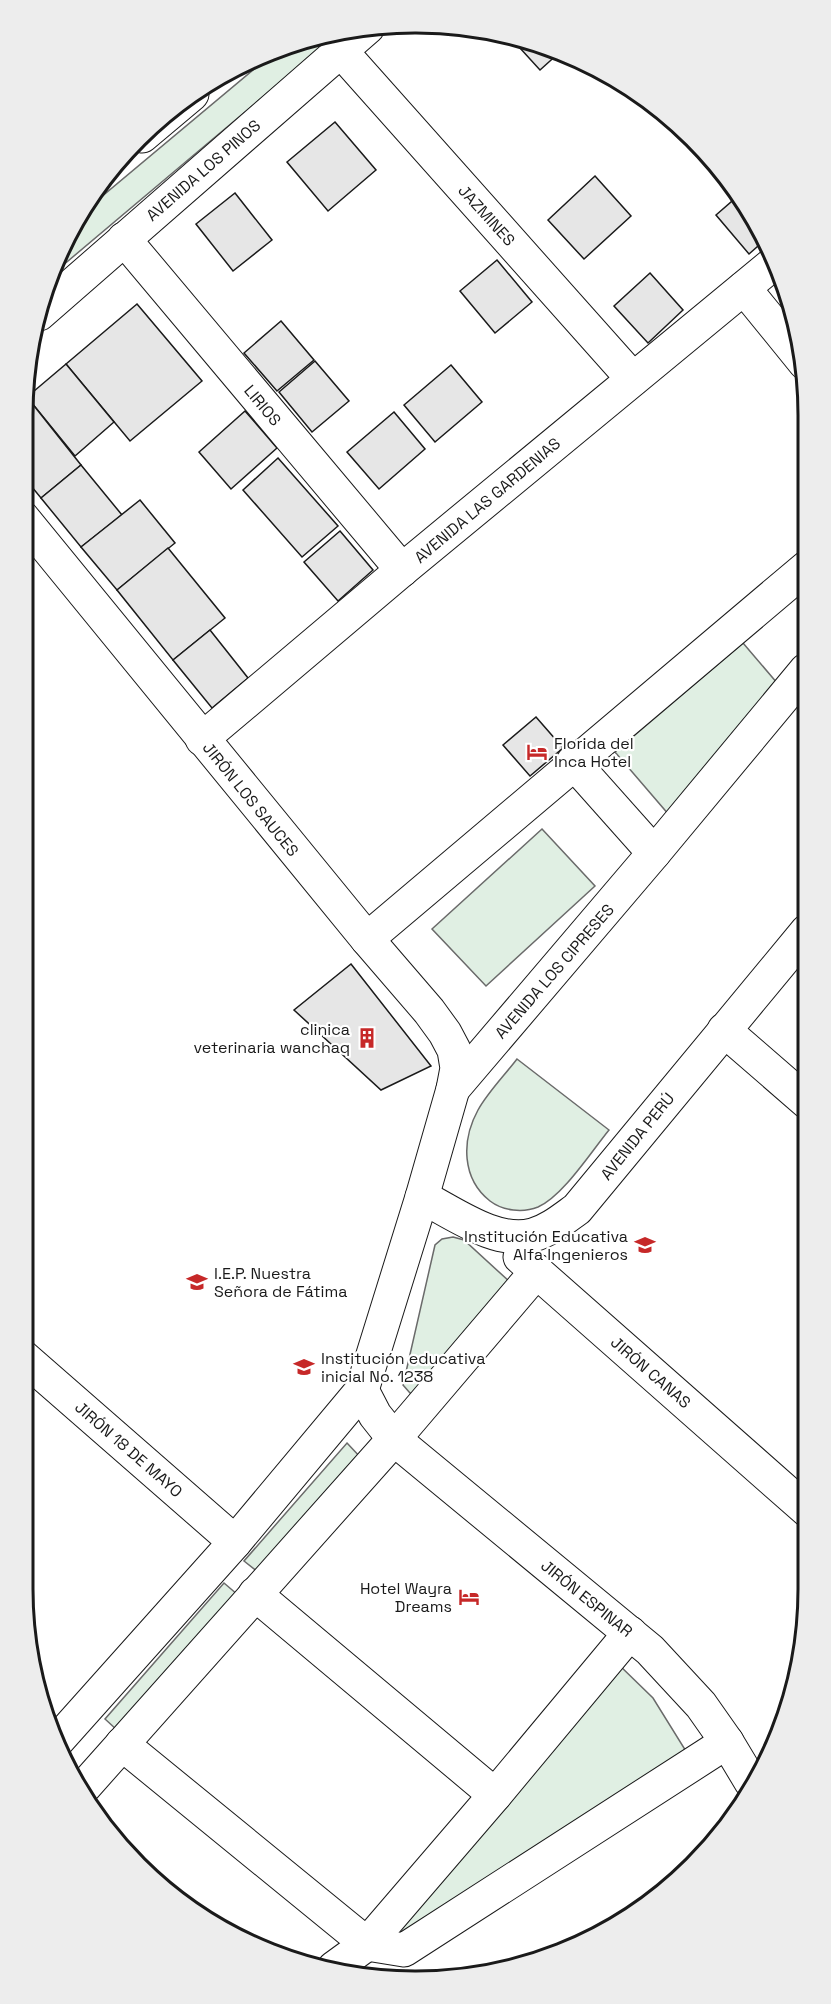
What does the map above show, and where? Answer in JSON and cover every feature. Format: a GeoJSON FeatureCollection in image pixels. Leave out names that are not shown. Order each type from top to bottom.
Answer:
{"type":"FeatureCollection","features":[{"type":"Feature","properties":{"kind":"main road","name":"AVENIDA LOS PINOS"},"geometry":{"type":"LineString","coordinates":[[50,305],[355,38]]}},
{"type":"Feature","properties":{"kind":"main road","name":"JAZMINES"},"geometry":{"type":"LineString","coordinates":[[340,50],[633,379]]}},
{"type":"Feature","properties":{"kind":"main road","name":"LIRIOS"},"geometry":{"type":"LineString","coordinates":[[124,239],[402,570]]}},
{"type":"Feature","properties":{"kind":"main road","name":"AVENIDA LAS GARDENIAS"},"geometry":{"type":"LineString","coordinates":[[202,739],[402,570],[768,268]]}},
{"type":"Feature","properties":{"kind":"main road"},"geometry":{"type":"LineString","coordinates":[[744,288],[792,347]]}},
{"type":"Feature","properties":{"kind":"main road","name":"JIRÓN LOS SAUCES"},"geometry":{"type":"LineString","coordinates":[[33,531],[202,739],[429,1011],[454,1050],[457,1068],[453,1089]]}},
{"type":"Feature","properties":{"kind":"main road"},"geometry":{"type":"LineString","coordinates":[[367,939],[573,762],[798,575]]}},
{"type":"Feature","properties":{"kind":"main road","name":"AVENIDA LOS CIPRESES"},"geometry":{"type":"LineString","coordinates":[[453,1089],[654,854],[798,680]]}},
{"type":"Feature","properties":{"kind":"main road"},"geometry":{"type":"LineString","coordinates":[[573,762],[654,854]]}},
{"type":"Feature","properties":{"kind":"main road","name":"AVENIDA PERÚ"},"geometry":{"type":"LineString","coordinates":[[422,1197],[494,1234],[512,1237],[532,1235],[554,1227],[577,1209],[798,942]]}},
{"type":"Feature","properties":{"kind":"main road"},"geometry":{"type":"LineString","coordinates":[[724,1030],[798,1094]]}},
{"type":"Feature","properties":{"kind":"main road"},"geometry":{"type":"LineString","coordinates":[[62,1735],[235,1542],[362,1390],[453,1089]]}},
{"type":"Feature","properties":{"kind":"main road","name":"JIRÓN CANAS"},"geometry":{"type":"LineString","coordinates":[[494,1234],[798,1502]]}},
{"type":"Feature","properties":{"kind":"main road"},"geometry":{"type":"LineString","coordinates":[[87,1784],[394,1439],[537,1271]]}},
{"type":"Feature","properties":{"kind":"main road","name":"JIRÓN 18 DE MAYO"},"geometry":{"type":"LineString","coordinates":[[33,1366],[235,1542]]}},
{"type":"Feature","properties":{"kind":"main road","name":"JIRÓN ESPINAR"},"geometry":{"type":"LineString","coordinates":[[362,1390],[375,1415],[394,1439],[650,1650],[701,1705],[728,1742],[749,1777]]}},
{"type":"Feature","properties":{"kind":"main road"},"geometry":{"type":"LineString","coordinates":[[255,1594],[495,1795]]}},
{"type":"Feature","properties":{"kind":"main road"},"geometry":{"type":"LineString","coordinates":[[340,1964],[367,1944],[630,1633]]}},
{"type":"Feature","properties":{"kind":"main road"},"geometry":{"type":"LineString","coordinates":[[122,1744],[367,1944],[404,1950],[728,1742]]}},
{"type":"Feature","properties":{"kind":"green space"},"geometry":{"type":"Polygon","coordinates":[[[326,44],[64,264],[84,224],[102,197],[256,68],[293,53],[326,44]]]}},
{"type":"Feature","properties":{"kind":"green space"},"geometry":{"type":"Polygon","coordinates":[[[743,643],[778,684],[670,816],[615,752],[743,643]]]}},
{"type":"Feature","properties":{"kind":"green space"},"geometry":{"type":"Polygon","coordinates":[[[542,829],[595,886],[486,986],[432,929],[542,829]]]}},
{"type":"Feature","properties":{"kind":"green space"},"geometry":{"type":"Polygon","coordinates":[[[517,1059],[609,1130],[567,1184],[557,1193],[538,1207],[520,1210],[507,1209],[490,1201],[474,1182],[467,1159],[469,1134],[478,1110],[491,1090],[517,1059]]]}},
{"type":"Feature","properties":{"kind":"green space"},"geometry":{"type":"Polygon","coordinates":[[[453,1237],[464,1240],[511,1283],[420,1393],[410,1393],[403,1385],[435,1245],[442,1239],[453,1237]]]}},
{"type":"Feature","properties":{"kind":"green space"},"geometry":{"type":"Polygon","coordinates":[[[347,1443],[362,1459],[258,1572],[244,1561],[347,1443]]]}},
{"type":"Feature","properties":{"kind":"green space"},"geometry":{"type":"Polygon","coordinates":[[[224,1583],[238,1595],[117,1730],[105,1719],[224,1583]]]}},
{"type":"Feature","properties":{"kind":"green space"},"geometry":{"type":"Polygon","coordinates":[[[616,1662],[653,1698],[689,1756],[400,1943],[388,1930],[616,1662]]]}},
{"type":"Feature","properties":{"kind":"building"},"geometry":{"type":"Polygon","coordinates":[[[520,48],[553,59],[540,70],[520,48]]]}},
{"type":"Feature","properties":{"kind":"building"},"geometry":{"type":"Polygon","coordinates":[[[335,122],[376,170],[328,211],[287,162],[335,122]]]}},
{"type":"Feature","properties":{"kind":"building"},"geometry":{"type":"Polygon","coordinates":[[[595,176],[631,216],[584,259],[548,220],[595,176]]]}},
{"type":"Feature","properties":{"kind":"building"},"geometry":{"type":"Polygon","coordinates":[[[235,193],[272,240],[233,271],[196,224],[235,193]]]}},
{"type":"Feature","properties":{"kind":"building"},"geometry":{"type":"Polygon","coordinates":[[[732,201],[759,245],[749,254],[716,215],[732,201]]]}},
{"type":"Feature","properties":{"kind":"building"},"geometry":{"type":"Polygon","coordinates":[[[497,260],[532,302],[495,333],[460,291],[497,260]]]}},
{"type":"Feature","properties":{"kind":"building"},"geometry":{"type":"Polygon","coordinates":[[[650,273],[683,310],[648,343],[614,306],[650,273]]]}},
{"type":"Feature","properties":{"kind":"building"},"geometry":{"type":"Polygon","coordinates":[[[137,304],[202,381],[130,441],[66,364],[137,304]]]}},
{"type":"Feature","properties":{"kind":"building"},"geometry":{"type":"Polygon","coordinates":[[[281,321],[314,360],[277,391],[244,353],[281,321]]]}},
{"type":"Feature","properties":{"kind":"building"},"geometry":{"type":"Polygon","coordinates":[[[315,361],[349,401],[312,432],[279,392],[315,361]]]}},
{"type":"Feature","properties":{"kind":"building"},"geometry":{"type":"Polygon","coordinates":[[[66,364],[114,422],[75,456],[33,405],[34,391],[66,364]]]}},
{"type":"Feature","properties":{"kind":"building"},"geometry":{"type":"Polygon","coordinates":[[[451,365],[482,402],[435,442],[404,405],[451,365]]]}},
{"type":"Feature","properties":{"kind":"building"},"geometry":{"type":"Polygon","coordinates":[[[33,405],[81,465],[41,498],[33,488],[33,405]]]}},
{"type":"Feature","properties":{"kind":"building"},"geometry":{"type":"Polygon","coordinates":[[[245,411],[277,448],[231,489],[199,452],[245,411]]]}},
{"type":"Feature","properties":{"kind":"building"},"geometry":{"type":"Polygon","coordinates":[[[394,412],[425,449],[379,489],[347,452],[394,412]]]}},
{"type":"Feature","properties":{"kind":"building"},"geometry":{"type":"Polygon","coordinates":[[[278,458],[338,526],[302,557],[243,490],[278,458]]]}},
{"type":"Feature","properties":{"kind":"building"},"geometry":{"type":"Polygon","coordinates":[[[81,465],[122,515],[81,547],[41,498],[81,465]]]}},
{"type":"Feature","properties":{"kind":"building"},"geometry":{"type":"Polygon","coordinates":[[[140,500],[175,543],[117,590],[81,547],[140,500]]]}},
{"type":"Feature","properties":{"kind":"building"},"geometry":{"type":"Polygon","coordinates":[[[340,531],[373,570],[338,601],[304,562],[340,531]]]}},
{"type":"Feature","properties":{"kind":"building"},"geometry":{"type":"Polygon","coordinates":[[[168,548],[225,618],[173,660],[117,590],[168,548]]]}},
{"type":"Feature","properties":{"kind":"building"},"geometry":{"type":"Polygon","coordinates":[[[210,630],[248,678],[212,708],[173,660],[210,630]]]}},
{"type":"Feature","properties":{"kind":"building"},"geometry":{"type":"Polygon","coordinates":[[[536,717],[563,748],[530,776],[503,745],[536,717]]]}},
{"type":"Feature","properties":{"kind":"building","name":"clinica veterinaria wanchaq"},"geometry":{"type":"Polygon","coordinates":[[[351,964],[431,1066],[381,1090],[294,1010],[351,964]]]}},
{"type":"Feature","properties":{"kind":"place","name":"Florida del Inca Hotel"},"geometry":{"type":"Point","coordinates":[537,752]}},
{"type":"Feature","properties":{"kind":"place","name":"clinica veterinaria wanchaq"},"geometry":{"type":"Point","coordinates":[367,1038]}},
{"type":"Feature","properties":{"kind":"place","name":"Institución Educativa Alfa Ingenieros"},"geometry":{"type":"Point","coordinates":[645,1245]}},
{"type":"Feature","properties":{"kind":"place","name":"I.E.P. Nuestra Señora de Fátima"},"geometry":{"type":"Point","coordinates":[197,1282]}},
{"type":"Feature","properties":{"kind":"place","name":"Institución educativa inicial No. 1238"},"geometry":{"type":"Point","coordinates":[304,1367]}},
{"type":"Feature","properties":{"kind":"place","name":"Hotel Wayra Dreams"},"geometry":{"type":"Point","coordinates":[469,1597]}}]}
